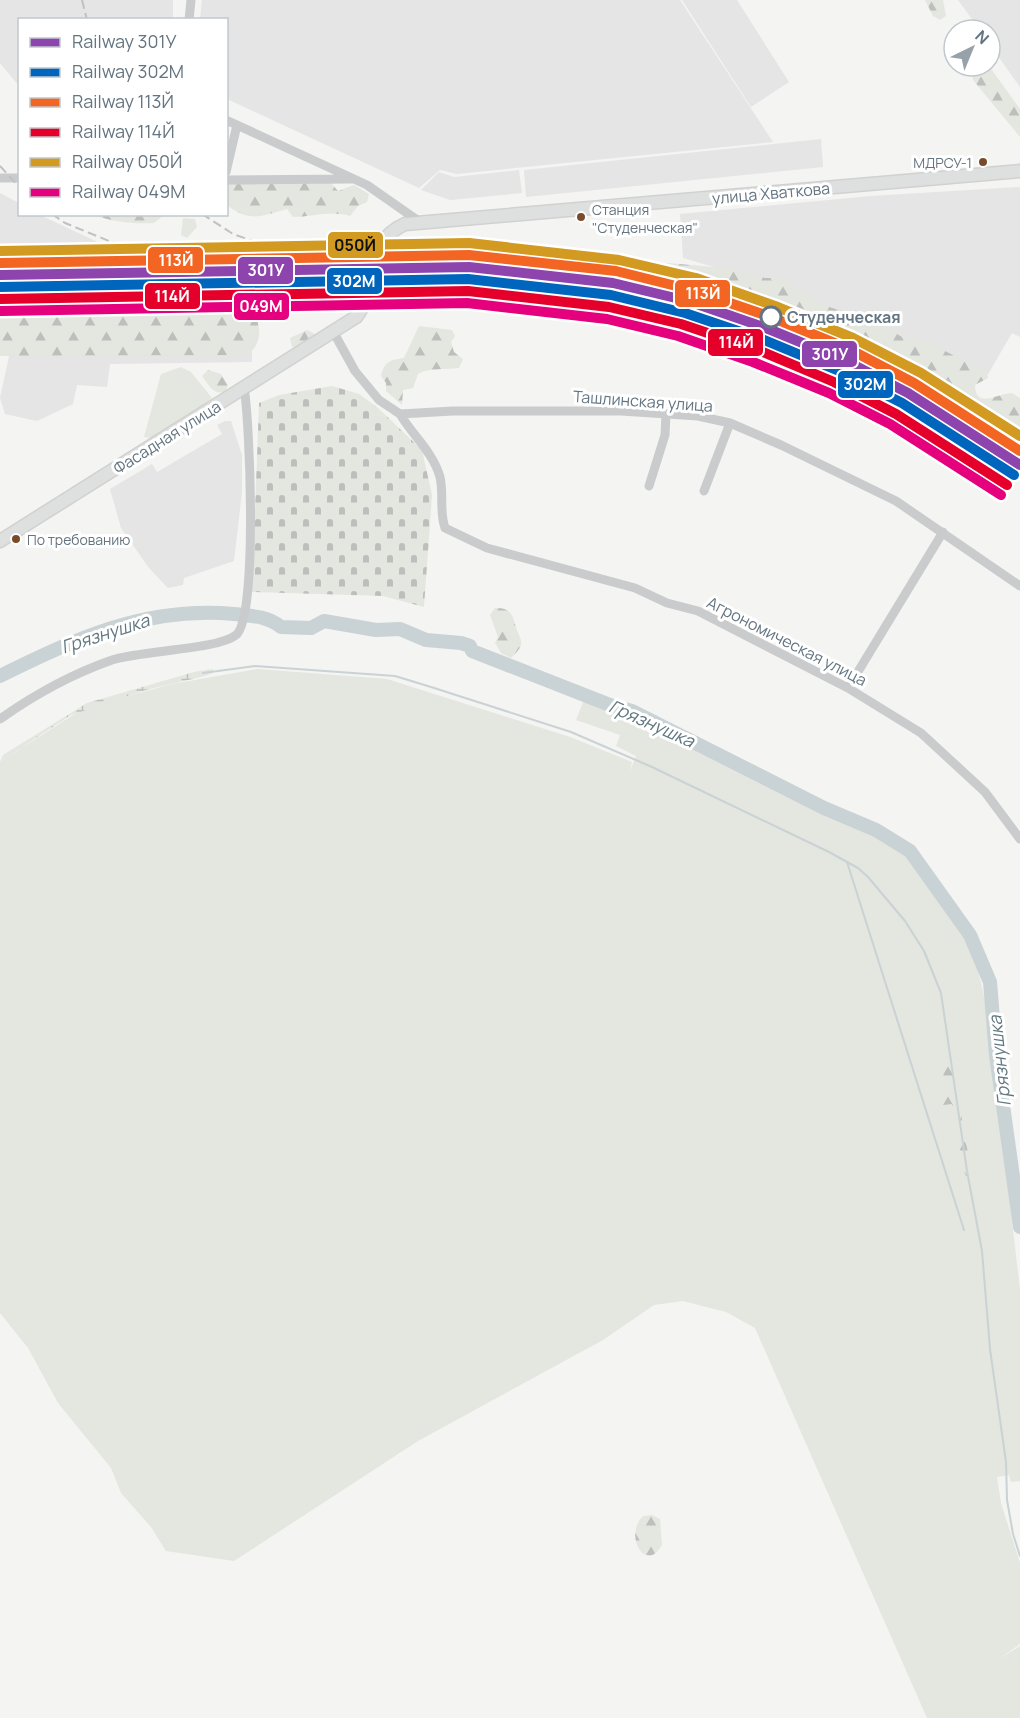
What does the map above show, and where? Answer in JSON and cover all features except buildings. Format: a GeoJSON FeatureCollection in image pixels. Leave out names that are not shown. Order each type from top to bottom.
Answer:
{"type":"FeatureCollection","features":[{"type":"Feature","properties":{"kind":"main road","name":"улица Хваткова"},"geometry":{"type":"LineString","coordinates":[[420,222],[1020,171]]}},
{"type":"Feature","properties":{"kind":"main road","name":"Фасадная улица"},"geometry":{"type":"LineString","coordinates":[[0,541],[334,333],[356,317],[365,306],[371,291],[375,261],[383,241],[397,228],[420,222]]}},
{"type":"Feature","properties":{"kind":"street"},"geometry":{"type":"LineString","coordinates":[[189,18],[191,0]]}},
{"type":"Feature","properties":{"kind":"street"},"geometry":{"type":"LineString","coordinates":[[228,121],[383,193],[420,222]]}},
{"type":"Feature","properties":{"kind":"street"},"geometry":{"type":"LineString","coordinates":[[228,163],[237,125]]}},
{"type":"Feature","properties":{"kind":"street"},"geometry":{"type":"LineString","coordinates":[[0,178],[18,178]]}},
{"type":"Feature","properties":{"kind":"street"},"geometry":{"type":"LineString","coordinates":[[228,180],[354,179]]}},
{"type":"Feature","properties":{"kind":"street"},"geometry":{"type":"LineString","coordinates":[[334,333],[355,371],[379,400],[400,414]]}},
{"type":"Feature","properties":{"kind":"street"},"geometry":{"type":"LineString","coordinates":[[0,719],[64,680],[113,660],[159,650],[216,644],[236,636],[242,628],[248,591],[251,476],[244,388]]}},
{"type":"Feature","properties":{"kind":"street","name":"Ташлинская улица"},"geometry":{"type":"LineString","coordinates":[[400,414],[543,410],[666,414],[730,423],[896,501],[1020,586]]}},
{"type":"Feature","properties":{"kind":"street","name":"Агрономическая улица"},"geometry":{"type":"LineString","coordinates":[[400,414],[426,447],[440,478],[441,516],[445,528],[456,536],[487,548],[635,588],[667,603],[698,611],[848,688],[921,733],[985,792],[1020,839]]}},
{"type":"Feature","properties":{"kind":"street"},"geometry":{"type":"LineString","coordinates":[[649,486],[665,435],[666,414]]}},
{"type":"Feature","properties":{"kind":"street"},"geometry":{"type":"LineString","coordinates":[[704,491],[730,423]]}},
{"type":"Feature","properties":{"kind":"street"},"geometry":{"type":"LineString","coordinates":[[848,688],[943,532]]}},
{"type":"Feature","properties":{"kind":"shaded area"},"geometry":{"type":"Polygon","coordinates":[[[0,0],[173,0],[173,18],[18,18],[18,85],[0,63],[0,0]]]}},
{"type":"Feature","properties":{"kind":"shaded area"},"geometry":{"type":"Polygon","coordinates":[[[202,0],[680,0],[773,142],[457,174],[440,170],[419,188],[228,99],[228,18],[200,18],[202,0]]]}},
{"type":"Feature","properties":{"kind":"shaded area"},"geometry":{"type":"Polygon","coordinates":[[[682,0],[737,0],[789,82],[751,107],[682,0]]]}},
{"type":"Feature","properties":{"kind":"shaded area"},"geometry":{"type":"Polygon","coordinates":[[[958,0],[1020,0],[1020,87],[1002,62],[1002,18],[971,18],[958,0]]]}},
{"type":"Feature","properties":{"kind":"shaded area"},"geometry":{"type":"Polygon","coordinates":[[[821,139],[823,167],[526,197],[524,170],[821,139]]]}},
{"type":"Feature","properties":{"kind":"shaded area"},"geometry":{"type":"Polygon","coordinates":[[[519,170],[522,193],[450,200],[421,190],[439,172],[454,177],[519,170]]]}},
{"type":"Feature","properties":{"kind":"shaded area"},"geometry":{"type":"Polygon","coordinates":[[[1020,187],[1020,337],[1012,333],[987,376],[749,277],[683,258],[680,214],[871,196],[1020,187]]]}},
{"type":"Feature","properties":{"kind":"shaded area"},"geometry":{"type":"Polygon","coordinates":[[[0,193],[18,202],[18,216],[42,216],[119,252],[117,262],[0,264],[0,193]]]}},
{"type":"Feature","properties":{"kind":"shaded area"},"geometry":{"type":"Polygon","coordinates":[[[252,345],[252,362],[110,364],[107,387],[77,385],[73,404],[37,421],[5,414],[0,398],[11,347],[252,345]]]}},
{"type":"Feature","properties":{"kind":"shaded area"},"geometry":{"type":"Polygon","coordinates":[[[231,421],[242,455],[242,492],[234,561],[184,578],[183,585],[168,588],[149,568],[121,528],[110,489],[152,464],[157,472],[222,434],[217,425],[231,421]]]}},
{"type":"Feature","properties":{"kind":"green space"},"geometry":{"type":"Polygon","coordinates":[[[925,0],[943,0],[946,16],[940,20],[933,16],[925,0]]]}},
{"type":"Feature","properties":{"kind":"green space"},"geometry":{"type":"Polygon","coordinates":[[[973,78],[998,78],[1020,109],[1020,137],[973,78]]]}},
{"type":"Feature","properties":{"kind":"green space"},"geometry":{"type":"Polygon","coordinates":[[[228,183],[331,183],[338,191],[354,185],[369,194],[367,202],[358,206],[350,216],[328,214],[293,217],[287,209],[263,216],[249,216],[228,206],[228,183]]]}},
{"type":"Feature","properties":{"kind":"green space"},"geometry":{"type":"Polygon","coordinates":[[[97,216],[163,216],[154,223],[116,221],[97,216]]]}},
{"type":"Feature","properties":{"kind":"green space"},"geometry":{"type":"Polygon","coordinates":[[[183,218],[195,219],[197,227],[187,238],[181,235],[183,218]]]}},
{"type":"Feature","properties":{"kind":"green space"},"geometry":{"type":"Polygon","coordinates":[[[668,263],[737,269],[765,278],[779,278],[826,306],[873,321],[904,338],[919,340],[971,364],[981,366],[988,378],[975,385],[979,397],[983,399],[1012,393],[1020,398],[1020,440],[915,373],[844,335],[728,291],[648,268],[651,265],[668,263]]]}},
{"type":"Feature","properties":{"kind":"green space"},"geometry":{"type":"Polygon","coordinates":[[[233,301],[243,304],[250,310],[258,325],[257,342],[253,350],[245,355],[0,356],[0,305],[233,301]]]}},
{"type":"Feature","properties":{"kind":"green space"},"geometry":{"type":"Polygon","coordinates":[[[419,326],[452,330],[455,336],[451,342],[454,352],[463,359],[459,368],[418,374],[413,388],[403,390],[402,405],[386,391],[386,383],[381,376],[384,367],[389,362],[404,358],[419,326]]]}},
{"type":"Feature","properties":{"kind":"green space"},"geometry":{"type":"Polygon","coordinates":[[[307,330],[317,335],[301,346],[292,347],[290,338],[307,330]]]}},
{"type":"Feature","properties":{"kind":"green space"},"geometry":{"type":"Polygon","coordinates":[[[181,367],[191,372],[212,398],[197,411],[151,438],[144,437],[161,374],[181,367]]]}},
{"type":"Feature","properties":{"kind":"green space"},"geometry":{"type":"Polygon","coordinates":[[[208,370],[221,374],[228,385],[226,391],[218,392],[209,386],[202,376],[208,370]]]}},
{"type":"Feature","properties":{"kind":"green space"},"geometry":{"type":"Polygon","coordinates":[[[332,386],[359,394],[378,408],[422,450],[432,495],[424,607],[383,596],[252,592],[259,403],[279,395],[332,386]]]}},
{"type":"Feature","properties":{"kind":"green space"},"geometry":{"type":"Polygon","coordinates":[[[495,608],[506,610],[511,614],[520,638],[520,648],[511,658],[501,653],[495,643],[498,637],[490,615],[495,608]]]}},
{"type":"Feature","properties":{"kind":"green space"},"geometry":{"type":"Polygon","coordinates":[[[213,669],[213,673],[205,676],[146,690],[71,715],[0,762],[3,755],[87,703],[194,672],[213,669]]]}},
{"type":"Feature","properties":{"kind":"green space"},"geometry":{"type":"Polygon","coordinates":[[[258,669],[387,679],[570,737],[632,762],[630,771],[636,756],[616,746],[620,735],[576,720],[585,697],[729,761],[897,848],[908,857],[968,941],[976,960],[988,1015],[1020,1290],[1020,1481],[1011,1482],[1009,1475],[997,1477],[1001,1503],[1020,1563],[1020,1644],[999,1659],[1020,1646],[1020,1718],[927,1718],[755,1328],[726,1312],[683,1301],[654,1305],[603,1340],[418,1441],[234,1561],[166,1551],[151,1527],[121,1493],[111,1468],[58,1403],[28,1348],[0,1313],[0,762],[84,708],[172,684],[258,669]]]}},
{"type":"Feature","properties":{"kind":"green space"},"geometry":{"type":"Polygon","coordinates":[[[948,1062],[955,1064],[959,1089],[964,1099],[961,1101],[962,1125],[972,1171],[970,1176],[966,1176],[964,1171],[952,1104],[926,1107],[924,1103],[946,1097],[948,1093],[944,1087],[943,1067],[948,1062]]]}},
{"type":"Feature","properties":{"kind":"green space"},"geometry":{"type":"Polygon","coordinates":[[[652,1515],[660,1519],[662,1545],[656,1553],[649,1556],[639,1549],[635,1533],[637,1524],[643,1516],[652,1515]]]}},
{"type":"Feature","properties":{"kind":"waterway","name":"Грязнушка"},"geometry":{"type":"LineString","coordinates":[[0,676],[57,649],[113,628],[171,615],[202,613],[247,615],[265,619],[281,627],[311,628],[324,621],[376,630],[400,629],[426,640],[470,646],[472,651],[610,705],[632,711],[824,808],[876,830],[910,851],[970,935],[990,982],[996,1055],[1020,1227]]}},
{"type":"Feature","properties":{"kind":"waterway"},"geometry":{"type":"LineString","coordinates":[[203,673],[255,666],[395,676],[431,687],[571,732],[652,767],[829,852],[858,868],[868,877],[905,921],[924,951],[941,993],[967,1171],[982,1251],[990,1349],[1006,1462],[1007,1500],[1013,1534],[1020,1556]]}},
{"type":"Feature","properties":{"kind":"waterway"},"geometry":{"type":"LineString","coordinates":[[847,862],[964,1230]]}},
{"type":"Feature","properties":{"kind":"railway"},"geometry":{"type":"LineString","coordinates":[[82,0],[86,18]]}},
{"type":"Feature","properties":{"kind":"railway"},"geometry":{"type":"LineString","coordinates":[[0,166],[18,186]]}},
{"type":"Feature","properties":{"kind":"railway"},"geometry":{"type":"LineString","coordinates":[[55,216],[65,223],[141,254]]}},
{"type":"Feature","properties":{"kind":"railway"},"geometry":{"type":"LineString","coordinates":[[205,216],[233,234],[285,252]]}},
{"type":"Feature","properties":{"kind":"railway"},"geometry":{"type":"LineString","coordinates":[[94,252],[124,258],[209,264],[321,254]]}},
{"type":"Feature","properties":{"kind":"railway"},"geometry":{"type":"LineString","coordinates":[[312,257],[350,261]]}},
{"type":"Feature","properties":{"kind":"rail line","name":"050Й"},"geometry":{"type":"LineString","coordinates":[[0,251],[469,243],[619,260],[696,278],[775,306],[853,338],[921,373],[1020,436]]}},
{"type":"Feature","properties":{"kind":"rail line","name":"113Й"},"geometry":{"type":"LineString","coordinates":[[0,263],[469,255],[616,271],[692,290],[771,317],[849,349],[914,383],[1020,451]]}},
{"type":"Feature","properties":{"kind":"rail line","name":"301У"},"geometry":{"type":"LineString","coordinates":[[0,275],[469,267],[613,283],[688,301],[766,328],[844,360],[908,393],[1020,465]]}},
{"type":"Feature","properties":{"kind":"rail line","name":"302М"},"geometry":{"type":"LineString","coordinates":[[0,287],[468,279],[611,295],[685,313],[762,339],[839,371],[902,403],[1014,475]]}},
{"type":"Feature","properties":{"kind":"rail line","name":"114Й"},"geometry":{"type":"LineString","coordinates":[[0,299],[468,291],[609,307],[681,324],[758,350],[834,382],[896,414],[1007,485]]}},
{"type":"Feature","properties":{"kind":"rail line","name":"049М"},"geometry":{"type":"LineString","coordinates":[[1,311],[467,303],[607,319],[678,336],[753,362],[829,393],[890,424],[1001,495]]}},
{"type":"Feature","properties":{"kind":"place","name":"МДРСУ-1"},"geometry":{"type":"Point","coordinates":[983,162]}},
{"type":"Feature","properties":{"kind":"place","name":"Станция \"Студенческая\""},"geometry":{"type":"Point","coordinates":[581,217]}},
{"type":"Feature","properties":{"kind":"place","name":"Студенческая"},"geometry":{"type":"Point","coordinates":[771,317]}},
{"type":"Feature","properties":{"kind":"place","name":"По требованию"},"geometry":{"type":"Point","coordinates":[16,539]}}]}
